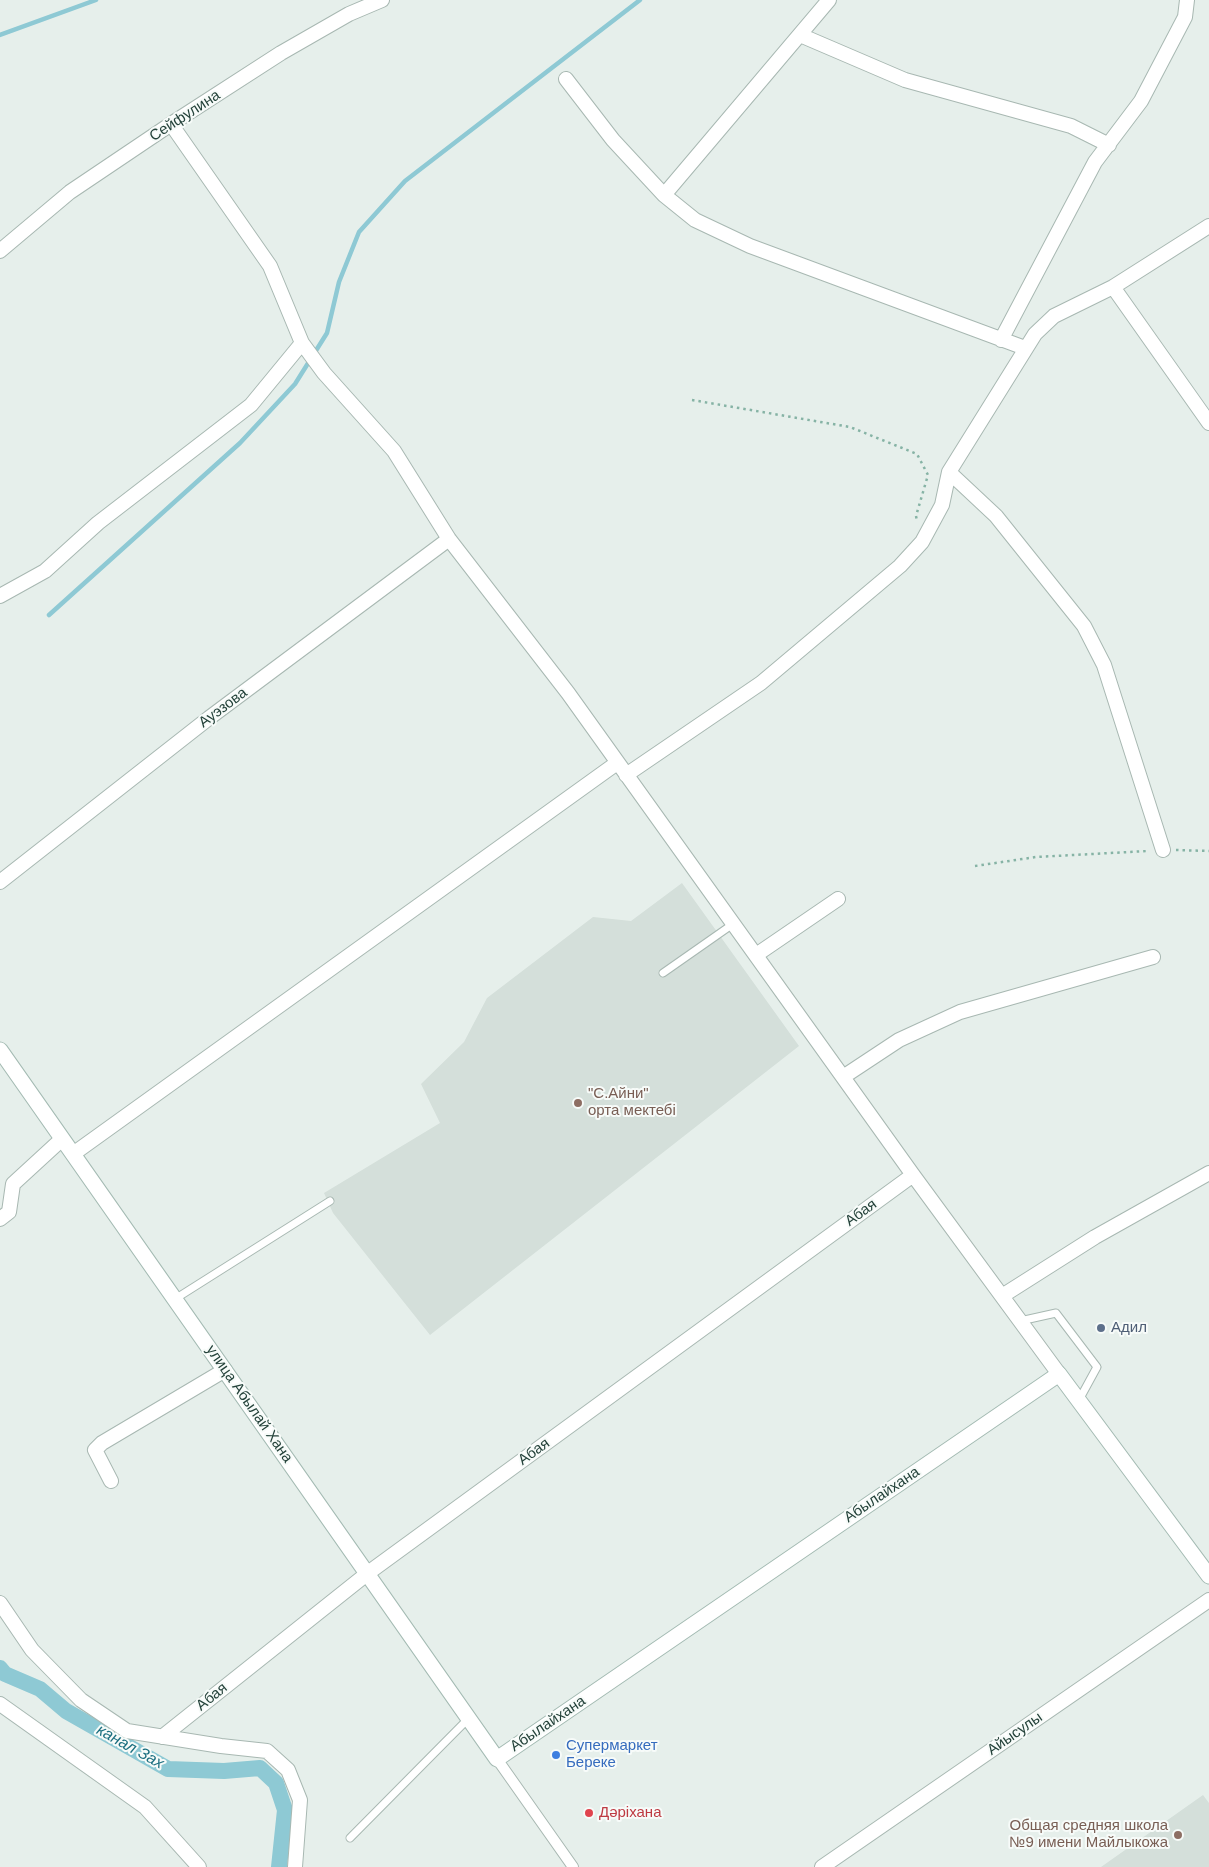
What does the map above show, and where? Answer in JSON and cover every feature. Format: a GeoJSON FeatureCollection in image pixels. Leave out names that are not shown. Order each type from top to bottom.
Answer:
{"type":"FeatureCollection","features":[{"type":"Feature","properties":{"kind":"main road","name":"улица Абылай Хана"},"geometry":{"type":"LineString","coordinates":[[0,1050],[497,1758]]}},
{"type":"Feature","properties":{"kind":"main road"},"geometry":{"type":"LineString","coordinates":[[1060,1374],[1209,1576]]}},
{"type":"Feature","properties":{"kind":"main road","name":"Абылайхана"},"geometry":{"type":"LineString","coordinates":[[497,1758],[1060,1374]]}},
{"type":"Feature","properties":{"kind":"street","name":"Сейфулина"},"geometry":{"type":"LineString","coordinates":[[0,251],[70,192],[171,124],[281,53],[349,14],[382,0]]}},
{"type":"Feature","properties":{"kind":"street"},"geometry":{"type":"LineString","coordinates":[[664,195],[829,0]]}},
{"type":"Feature","properties":{"kind":"street"},"geometry":{"type":"LineString","coordinates":[[1001,340],[1095,162],[1141,102],[1184,17],[1187,0]]}},
{"type":"Feature","properties":{"kind":"street"},"geometry":{"type":"LineString","coordinates":[[800,34],[906,80],[1071,126],[1109,145]]}},
{"type":"Feature","properties":{"kind":"street"},"geometry":{"type":"LineString","coordinates":[[566,79],[614,140],[664,195],[696,220],[750,246],[1025,348]]}},
{"type":"Feature","properties":{"kind":"street"},"geometry":{"type":"LineString","coordinates":[[171,124],[270,266],[302,343],[324,372],[394,451],[449,539],[568,693],[913,1175],[1060,1374]]}},
{"type":"Feature","properties":{"kind":"street"},"geometry":{"type":"LineString","coordinates":[[626,775],[760,684],[900,566],[922,542],[942,505],[949,472],[1025,348],[1035,334],[1054,316],[1113,287],[1209,226]]}},
{"type":"Feature","properties":{"kind":"street"},"geometry":{"type":"LineString","coordinates":[[1113,287],[1209,423]]}},
{"type":"Feature","properties":{"kind":"street"},"geometry":{"type":"LineString","coordinates":[[0,596],[45,571],[98,523],[251,405],[302,343]]}},
{"type":"Feature","properties":{"kind":"street"},"geometry":{"type":"LineString","coordinates":[[949,472],[996,516],[1084,626],[1104,665],[1163,850]]}},
{"type":"Feature","properties":{"kind":"street","name":"Ауэзова"},"geometry":{"type":"LineString","coordinates":[[0,882],[209,718],[449,539]]}},
{"type":"Feature","properties":{"kind":"street"},"geometry":{"type":"LineString","coordinates":[[73,1154],[617,763]]}},
{"type":"Feature","properties":{"kind":"street"},"geometry":{"type":"LineString","coordinates":[[756,955],[838,899]]}},
{"type":"Feature","properties":{"kind":"street"},"geometry":{"type":"LineString","coordinates":[[843,1077],[899,1040],[960,1012],[1153,957]]}},
{"type":"Feature","properties":{"kind":"street"},"geometry":{"type":"LineString","coordinates":[[0,1219],[9,1212],[13,1184],[62,1138]]}},
{"type":"Feature","properties":{"kind":"street"},"geometry":{"type":"LineString","coordinates":[[1002,1296],[1095,1237],[1209,1173]]}},
{"type":"Feature","properties":{"kind":"street","name":"Абая"},"geometry":{"type":"LineString","coordinates":[[162,1737],[368,1573],[913,1175]]}},
{"type":"Feature","properties":{"kind":"street"},"geometry":{"type":"LineString","coordinates":[[111,1481],[95,1450],[102,1443],[225,1370]]}},
{"type":"Feature","properties":{"kind":"street","name":"Айысулы"},"geometry":{"type":"LineString","coordinates":[[822,1867],[1209,1600]]}},
{"type":"Feature","properties":{"kind":"street"},"geometry":{"type":"LineString","coordinates":[[0,1603],[32,1650],[81,1700],[127,1730],[162,1737],[267,1750],[288,1770],[300,1800],[294,1867]]}},
{"type":"Feature","properties":{"kind":"street"},"geometry":{"type":"LineString","coordinates":[[0,1704],[145,1808],[199,1867]]}},
{"type":"Feature","properties":{"kind":"street"},"geometry":{"type":"LineString","coordinates":[[497,1758],[573,1867]]}},
{"type":"Feature","properties":{"kind":"lane"},"geometry":{"type":"LineString","coordinates":[[663,973],[733,924]]}},
{"type":"Feature","properties":{"kind":"lane"},"geometry":{"type":"LineString","coordinates":[[175,1299],[330,1201]]}},
{"type":"Feature","properties":{"kind":"lane"},"geometry":{"type":"LineString","coordinates":[[1020,1321],[1056,1313],[1097,1367],[1079,1400]]}},
{"type":"Feature","properties":{"kind":"lane"},"geometry":{"type":"LineString","coordinates":[[350,1838],[469,1718]]}},
{"type":"Feature","properties":{"kind":"path"},"geometry":{"type":"LineString","coordinates":[[692,400],[850,428],[917,454],[928,474],[916,516],[922,542]]}},
{"type":"Feature","properties":{"kind":"path"},"geometry":{"type":"LineString","coordinates":[[976,866],[1036,857],[1163,850],[1209,851]]}},
{"type":"Feature","properties":{"kind":"shaded area","name":"\"С.Айни\" орта мектебі"},"geometry":{"type":"Polygon","coordinates":[[[682,883],[799,1046],[430,1335],[333,1213],[324,1193],[440,1123],[421,1084],[464,1042],[487,998],[593,917],[631,921],[682,883]]]}},
{"type":"Feature","properties":{"kind":"shaded area","name":"Общая средняя школа №9 имени Майлыкожа"},"geometry":{"type":"Polygon","coordinates":[[[1203,1795],[1209,1803],[1209,1867],[1101,1867],[1203,1795]]]}},
{"type":"Feature","properties":{"kind":"waterway"},"geometry":{"type":"LineString","coordinates":[[0,35],[96,0]]}},
{"type":"Feature","properties":{"kind":"waterway"},"geometry":{"type":"LineString","coordinates":[[49,615],[240,443],[295,384],[327,333],[339,282],[359,232],[405,181],[640,0]]}},
{"type":"Feature","properties":{"kind":"waterway","name":"канал Зах"},"geometry":{"type":"LineString","coordinates":[[0,1668],[5,1674],[40,1689],[66,1711],[168,1769],[224,1771],[260,1768],[276,1783],[285,1810],[279,1867]]}},
{"type":"Feature","properties":{"kind":"place","name":"\"С.Айни\" орта мектебі"},"geometry":{"type":"Point","coordinates":[578,1103]}},
{"type":"Feature","properties":{"kind":"place","name":"Адил"},"geometry":{"type":"Point","coordinates":[1101,1328]}},
{"type":"Feature","properties":{"kind":"place","name":"Супермаркет Береке"},"geometry":{"type":"Point","coordinates":[556,1755]}},
{"type":"Feature","properties":{"kind":"place","name":"Дәріхана"},"geometry":{"type":"Point","coordinates":[589,1813]}},
{"type":"Feature","properties":{"kind":"place","name":"Общая средняя школа №9 имени Майлыкожа"},"geometry":{"type":"Point","coordinates":[1178,1835]}}]}
